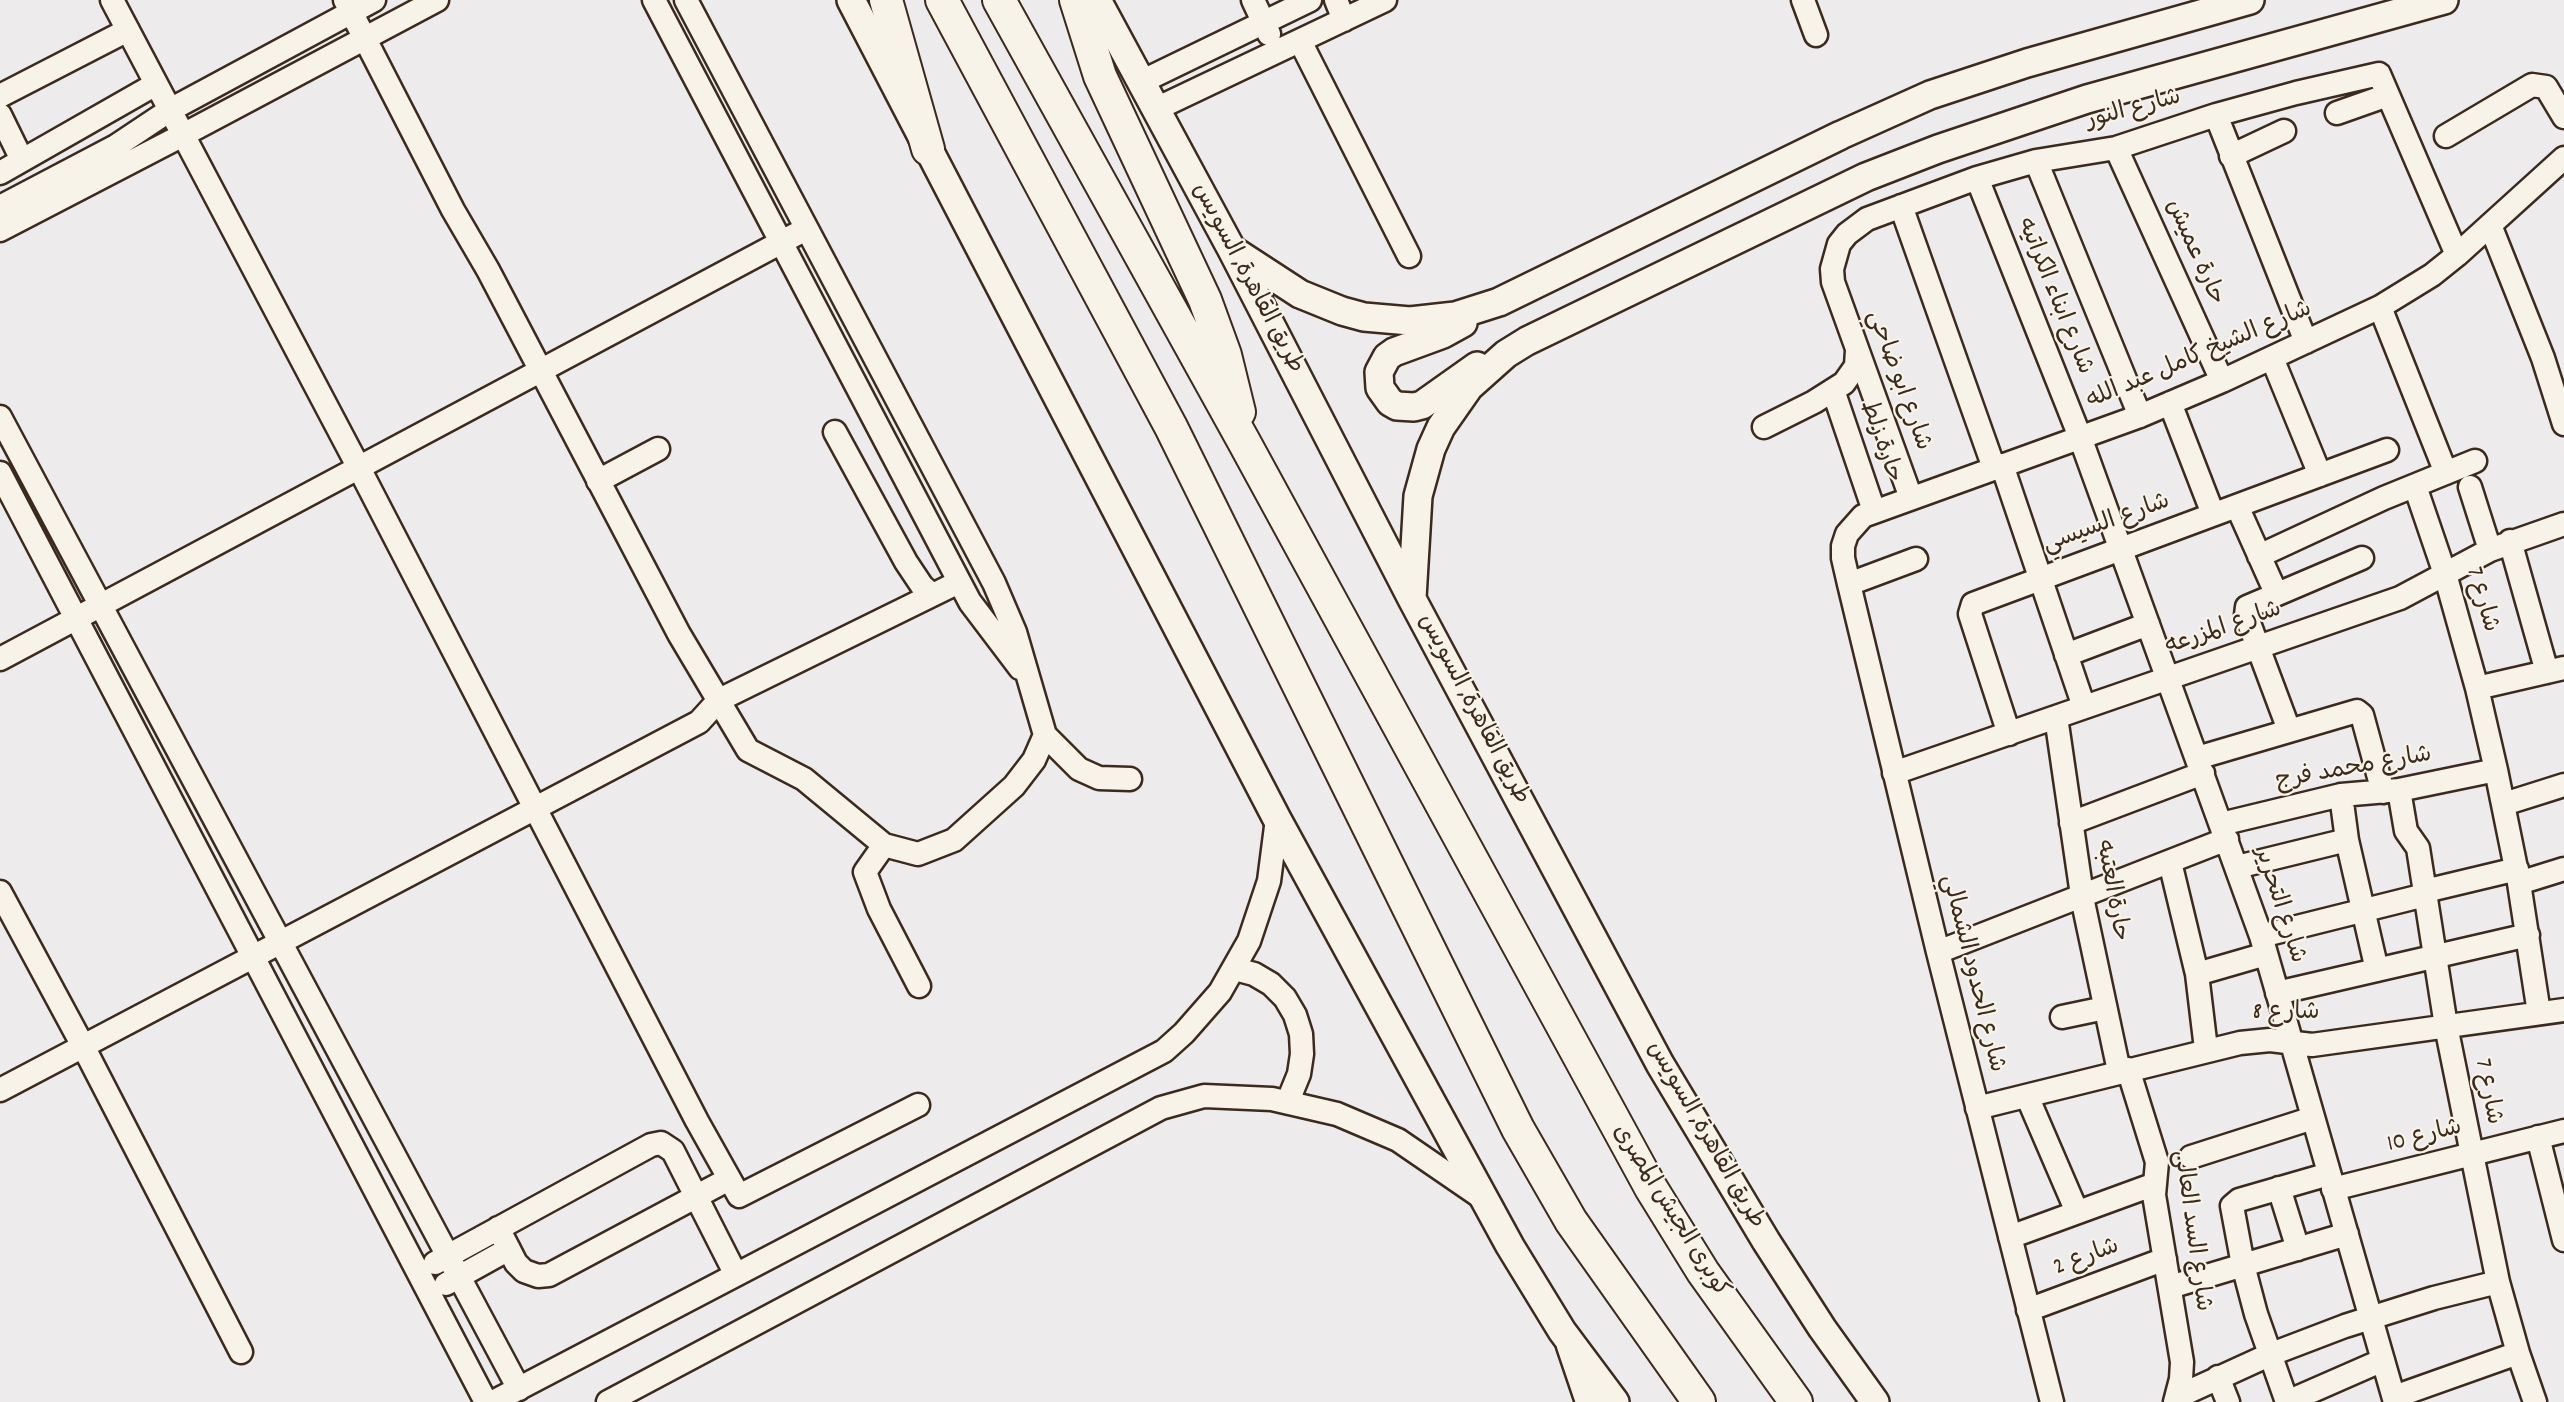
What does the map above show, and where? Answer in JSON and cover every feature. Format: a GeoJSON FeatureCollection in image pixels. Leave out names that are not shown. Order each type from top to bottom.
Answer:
{"type":"FeatureCollection","features":[{"type":"Feature","properties":{"kind":"highway"},"geometry":{"type":"LineString","coordinates":[[886,0],[928,149]]}},
{"type":"Feature","properties":{"kind":"highway"},"geometry":{"type":"LineString","coordinates":[[942,0],[1171,427],[1495,1081],[1544,1175],[1571,1221],[1699,1402]]}},
{"type":"Feature","properties":{"kind":"highway"},"geometry":{"type":"LineString","coordinates":[[999,0],[1243,440]]}},
{"type":"Feature","properties":{"kind":"highway"},"geometry":{"type":"LineString","coordinates":[[1076,0],[1088,44],[1100,76],[1216,327],[1233,382],[1243,440]]}},
{"type":"Feature","properties":{"kind":"highway","name":"كوبرى الجيش المصرى"},"geometry":{"type":"LineString","coordinates":[[1243,440],[1557,1013],[1602,1102],[1656,1197],[1703,1272],[1796,1402]]}},
{"type":"Feature","properties":{"kind":"main road"},"geometry":{"type":"LineString","coordinates":[[851,0],[1277,819],[1510,1246],[1563,1331],[1615,1402]]}},
{"type":"Feature","properties":{"kind":"main road","name":"طريق القاهرة, السويس"},"geometry":{"type":"LineString","coordinates":[[1097,0],[1232,250],[1412,599],[1559,870],[1616,983],[1712,1154],[1822,1328],[1875,1402]]}},
{"type":"Feature","properties":{"kind":"main road"},"geometry":{"type":"LineString","coordinates":[[1232,250],[1300,294],[1342,311],[1364,317],[1410,321],[1455,316],[1509,297],[1841,135],[1921,99],[2027,63],[2250,0]]}},
{"type":"Feature","properties":{"kind":"main road"},"geometry":{"type":"LineString","coordinates":[[1477,310],[1467,320],[1443,334],[1394,352],[1387,357],[1379,372],[1380,388],[1384,396],[1397,406],[1422,405],[1472,368],[1506,354],[1527,341],[1866,177],[1938,149],[2087,99],[2444,0]]}},
{"type":"Feature","properties":{"kind":"main road"},"geometry":{"type":"LineString","coordinates":[[1412,599],[1417,504],[1423,472],[1431,449],[1441,427],[1469,387],[1506,354]]}},
{"type":"Feature","properties":{"kind":"street"},"geometry":{"type":"LineString","coordinates":[[112,0],[739,1196],[918,1105]]}},
{"type":"Feature","properties":{"kind":"street"},"geometry":{"type":"LineString","coordinates":[[0,207],[116,146],[170,110],[348,6],[374,0]]}},
{"type":"Feature","properties":{"kind":"street"},"geometry":{"type":"LineString","coordinates":[[0,230],[437,0]]}},
{"type":"Feature","properties":{"kind":"street"},"geometry":{"type":"LineString","coordinates":[[654,0],[970,602],[1027,676]]}},
{"type":"Feature","properties":{"kind":"street"},"geometry":{"type":"LineString","coordinates":[[686,0],[994,583],[1015,632],[1045,735],[1079,769],[1099,778],[1130,779]]}},
{"type":"Feature","properties":{"kind":"street"},"geometry":{"type":"LineString","coordinates":[[1253,0],[1278,52]]}},
{"type":"Feature","properties":{"kind":"street"},"geometry":{"type":"LineString","coordinates":[[1803,0],[1816,35]]}},
{"type":"Feature","properties":{"kind":"street"},"geometry":{"type":"LineString","coordinates":[[1141,82],[1263,22],[1296,3],[1302,40],[1409,256]]}},
{"type":"Feature","properties":{"kind":"street"},"geometry":{"type":"LineString","coordinates":[[1156,109],[1302,40],[1340,10],[1374,3]]}},
{"type":"Feature","properties":{"kind":"street"},"geometry":{"type":"LineString","coordinates":[[348,6],[453,210],[488,270],[679,634],[748,750],[804,779],[884,845],[918,854],[954,840],[1014,786],[1034,760],[1045,735]]}},
{"type":"Feature","properties":{"kind":"street"},"geometry":{"type":"LineString","coordinates":[[0,96],[128,30]]}},
{"type":"Feature","properties":{"kind":"street","name":"شارع النور"},"geometry":{"type":"LineString","coordinates":[[1833,282],[1834,257],[1847,234],[1868,219],[1977,178],[2036,161],[2116,148],[2216,115],[2376,74],[2385,87]]}},
{"type":"Feature","properties":{"kind":"street"},"geometry":{"type":"LineString","coordinates":[[0,172],[156,84]]}},
{"type":"Feature","properties":{"kind":"street"},"geometry":{"type":"LineString","coordinates":[[2446,136],[2532,85],[2546,87],[2564,117]]}},
{"type":"Feature","properties":{"kind":"street"},"geometry":{"type":"LineString","coordinates":[[2337,113],[2385,87],[2457,255]]}},
{"type":"Feature","properties":{"kind":"street"},"geometry":{"type":"LineString","coordinates":[[0,115],[22,160]]}},
{"type":"Feature","properties":{"kind":"street"},"geometry":{"type":"LineString","coordinates":[[2216,115],[2306,342]]}},
{"type":"Feature","properties":{"kind":"street"},"geometry":{"type":"LineString","coordinates":[[2231,156],[2284,131]]}},
{"type":"Feature","properties":{"kind":"street","name":"حارة عميش"},"geometry":{"type":"LineString","coordinates":[[2116,148],[2222,381]]}},
{"type":"Feature","properties":{"kind":"street","name":"شارع الشيخ كامل عبد الله"},"geometry":{"type":"LineString","coordinates":[[1843,558],[1843,546],[1847,534],[1863,516],[2140,416],[2222,381],[2380,307],[2432,275],[2457,255],[2564,158]]}},
{"type":"Feature","properties":{"kind":"street"},"geometry":{"type":"LineString","coordinates":[[2036,161],[2140,416]]}},
{"type":"Feature","properties":{"kind":"street","name":"شارع ابناء الكراتيه"},"geometry":{"type":"LineString","coordinates":[[1977,178],[2080,437]]}},
{"type":"Feature","properties":{"kind":"street"},"geometry":{"type":"LineString","coordinates":[[1901,206],[2040,578],[2084,707]]}},
{"type":"Feature","properties":{"kind":"street"},"geometry":{"type":"LineString","coordinates":[[2490,225],[2543,358],[2564,424]]}},
{"type":"Feature","properties":{"kind":"street"},"geometry":{"type":"LineString","coordinates":[[0,659],[77,620],[806,229]]}},
{"type":"Feature","properties":{"kind":"street","name":"شارع ابو ضاحي"},"geometry":{"type":"LineString","coordinates":[[1833,282],[1911,498]]}},
{"type":"Feature","properties":{"kind":"street"},"geometry":{"type":"LineString","coordinates":[[2380,307],[2446,473]]}},
{"type":"Feature","properties":{"kind":"street"},"geometry":{"type":"LineString","coordinates":[[1764,427],[1833,390],[1852,375],[1856,366],[1857,350]]}},
{"type":"Feature","properties":{"kind":"street"},"geometry":{"type":"LineString","coordinates":[[2271,358],[2320,475]]}},
{"type":"Feature","properties":{"kind":"street","name":"حارة زلط"},"geometry":{"type":"LineString","coordinates":[[1833,390],[1874,511]]}},
{"type":"Feature","properties":{"kind":"street"},"geometry":{"type":"LineString","coordinates":[[2170,403],[2213,514]]}},
{"type":"Feature","properties":{"kind":"street"},"geometry":{"type":"LineString","coordinates":[[0,417],[519,1389]]}},
{"type":"Feature","properties":{"kind":"street"},"geometry":{"type":"LineString","coordinates":[[835,432],[906,562],[922,586],[932,595]]}},
{"type":"Feature","properties":{"kind":"street","name":"شارع التحرير"},"geometry":{"type":"LineString","coordinates":[[2080,437],[2237,867],[2263,945],[2395,1400]]}},
{"type":"Feature","properties":{"kind":"street"},"geometry":{"type":"LineString","coordinates":[[598,481],[658,449]]}},
{"type":"Feature","properties":{"kind":"street","name":"شارع السيسي"},"geometry":{"type":"LineString","coordinates":[[2009,734],[1970,609],[1981,600],[2387,450]]}},
{"type":"Feature","properties":{"kind":"street"},"geometry":{"type":"LineString","coordinates":[[2259,556],[2475,461]]}},
{"type":"Feature","properties":{"kind":"street"},"geometry":{"type":"LineString","coordinates":[[0,473],[486,1402]]}},
{"type":"Feature","properties":{"kind":"street","name":"شارع 7"},"geometry":{"type":"LineString","coordinates":[[2415,486],[2445,574],[2477,688],[2518,876],[2539,1013]]}},
{"type":"Feature","properties":{"kind":"street"},"geometry":{"type":"LineString","coordinates":[[2470,487],[2500,546],[2555,670],[2477,688]]}},
{"type":"Feature","properties":{"kind":"street"},"geometry":{"type":"LineString","coordinates":[[2237,506],[2276,593]]}},
{"type":"Feature","properties":{"kind":"street","name":"شارع المزرعه"},"geometry":{"type":"LineString","coordinates":[[1894,773],[2400,598],[2500,546],[2564,524]]}},
{"type":"Feature","properties":{"kind":"street","name":"شارع الحدود الشمالي"},"geometry":{"type":"LineString","coordinates":[[1843,558],[1938,952],[2052,1402]]}},
{"type":"Feature","properties":{"kind":"street"},"geometry":{"type":"LineString","coordinates":[[2071,823],[2200,766],[2289,730],[2246,611],[2249,605],[2362,558]]}},
{"type":"Feature","properties":{"kind":"street"},"geometry":{"type":"LineString","coordinates":[[1849,584],[1917,559]]}},
{"type":"Feature","properties":{"kind":"street"},"geometry":{"type":"LineString","coordinates":[[0,1090],[699,722],[718,700],[959,582]]}},
{"type":"Feature","properties":{"kind":"street"},"geometry":{"type":"LineString","coordinates":[[2066,655],[2148,624]]}},
{"type":"Feature","properties":{"kind":"street","name":"شارع 7"},"geometry":{"type":"LineString","coordinates":[[2289,730],[2354,711],[2360,713],[2406,831],[2418,848],[2446,1026],[2498,1282],[2518,1353],[2535,1402]]}},
{"type":"Feature","properties":{"kind":"street","name":"حارة العتبه"},"geometry":{"type":"LineString","coordinates":[[2056,717],[2082,896],[2105,1008],[2124,1070]]}},
{"type":"Feature","properties":{"kind":"street","name":"شارع محمد فرج"},"geometry":{"type":"LineString","coordinates":[[1938,952],[2170,862],[2224,832],[2341,795],[2391,791],[2496,770]]}},
{"type":"Feature","properties":{"kind":"street"},"geometry":{"type":"LineString","coordinates":[[2504,804],[2564,786]]}},
{"type":"Feature","properties":{"kind":"street"},"geometry":{"type":"LineString","coordinates":[[2341,795],[2347,840],[2377,970]]}},
{"type":"Feature","properties":{"kind":"street"},"geometry":{"type":"LineString","coordinates":[[493,1402],[1164,1051],[1203,1013],[1235,969],[1253,931],[1269,881],[1277,819]]}},
{"type":"Feature","properties":{"kind":"street"},"geometry":{"type":"LineString","coordinates":[[2237,867],[2347,840]]}},
{"type":"Feature","properties":{"kind":"street"},"geometry":{"type":"LineString","coordinates":[[884,845],[865,872],[879,909],[919,986]]}},
{"type":"Feature","properties":{"kind":"street"},"geometry":{"type":"LineString","coordinates":[[2170,862],[2185,917],[2196,974],[2206,1049]]}},
{"type":"Feature","properties":{"kind":"street"},"geometry":{"type":"LineString","coordinates":[[2196,974],[2263,945],[2362,911],[2425,893],[2564,869]]}},
{"type":"Feature","properties":{"kind":"street"},"geometry":{"type":"LineString","coordinates":[[0,892],[83,1046],[241,1352]]}},
{"type":"Feature","properties":{"kind":"street"},"geometry":{"type":"LineString","coordinates":[[2277,993],[2528,935]]}},
{"type":"Feature","properties":{"kind":"street"},"geometry":{"type":"LineString","coordinates":[[1235,969],[1254,974],[1271,984],[1285,998],[1295,1015],[1301,1034],[1302,1054],[1299,1074],[1288,1101]]}},
{"type":"Feature","properties":{"kind":"street"},"geometry":{"type":"LineString","coordinates":[[2062,1017],[2105,1008]]}},
{"type":"Feature","properties":{"kind":"street","name":"شارع 8"},"geometry":{"type":"LineString","coordinates":[[1977,1108],[2206,1049],[2260,1040],[2312,1045],[2564,1010]]}},
{"type":"Feature","properties":{"kind":"street","name":"شارع السد العالى"},"geometry":{"type":"LineString","coordinates":[[2124,1070],[2157,1162],[2155,1184],[2182,1362],[2176,1399]]}},
{"type":"Feature","properties":{"kind":"street"},"geometry":{"type":"LineString","coordinates":[[608,1402],[1161,1108],[1204,1096],[1238,1095],[1288,1101],[1337,1114],[1398,1140],[1486,1201]]}},
{"type":"Feature","properties":{"kind":"street"},"geometry":{"type":"LineString","coordinates":[[2027,1096],[2077,1212]]}},
{"type":"Feature","properties":{"kind":"street"},"geometry":{"type":"LineString","coordinates":[[2191,1157],[2313,1118]]}},
{"type":"Feature","properties":{"kind":"street","name":"شارع 10"},"geometry":{"type":"LineString","coordinates":[[2243,1265],[2232,1206],[2239,1200],[2279,1188],[2331,1181],[2471,1154],[2564,1131]]}},
{"type":"Feature","properties":{"kind":"street"},"geometry":{"type":"LineString","coordinates":[[2538,1137],[2564,1240]]}},
{"type":"Feature","properties":{"kind":"street"},"geometry":{"type":"LineString","coordinates":[[418,1272],[651,1145],[661,1143],[673,1151],[736,1275]]}},
{"type":"Feature","properties":{"kind":"street"},"geometry":{"type":"LineString","coordinates":[[498,1228],[516,1263],[524,1271],[538,1276],[549,1275],[729,1179]]}},
{"type":"Feature","properties":{"kind":"street"},"geometry":{"type":"LineString","coordinates":[[2010,1237],[2155,1184]]}},
{"type":"Feature","properties":{"kind":"street"},"geometry":{"type":"LineString","coordinates":[[2279,1188],[2298,1249]]}},
{"type":"Feature","properties":{"kind":"street"},"geometry":{"type":"LineString","coordinates":[[2170,1287],[2347,1234]]}},
{"type":"Feature","properties":{"kind":"street"},"geometry":{"type":"LineString","coordinates":[[429,1294],[509,1249]]}},
{"type":"Feature","properties":{"kind":"street","name":"شارع 2"},"geometry":{"type":"LineString","coordinates":[[2028,1310],[2165,1259]]}},
{"type":"Feature","properties":{"kind":"street"},"geometry":{"type":"LineString","coordinates":[[2243,1265],[2269,1355],[2287,1402],[2383,1360]]}},
{"type":"Feature","properties":{"kind":"street"},"geometry":{"type":"LineString","coordinates":[[2176,1399],[2218,1377],[2269,1355],[2371,1317],[2498,1282]]}},
{"type":"Feature","properties":{"kind":"street"},"geometry":{"type":"LineString","coordinates":[[1563,1331],[1587,1402]]}},
{"type":"Feature","properties":{"kind":"street"},"geometry":{"type":"LineString","coordinates":[[2395,1400],[2518,1353]]}},
{"type":"Feature","properties":{"kind":"street"},"geometry":{"type":"LineString","coordinates":[[2218,1377],[2228,1402]]}}]}
